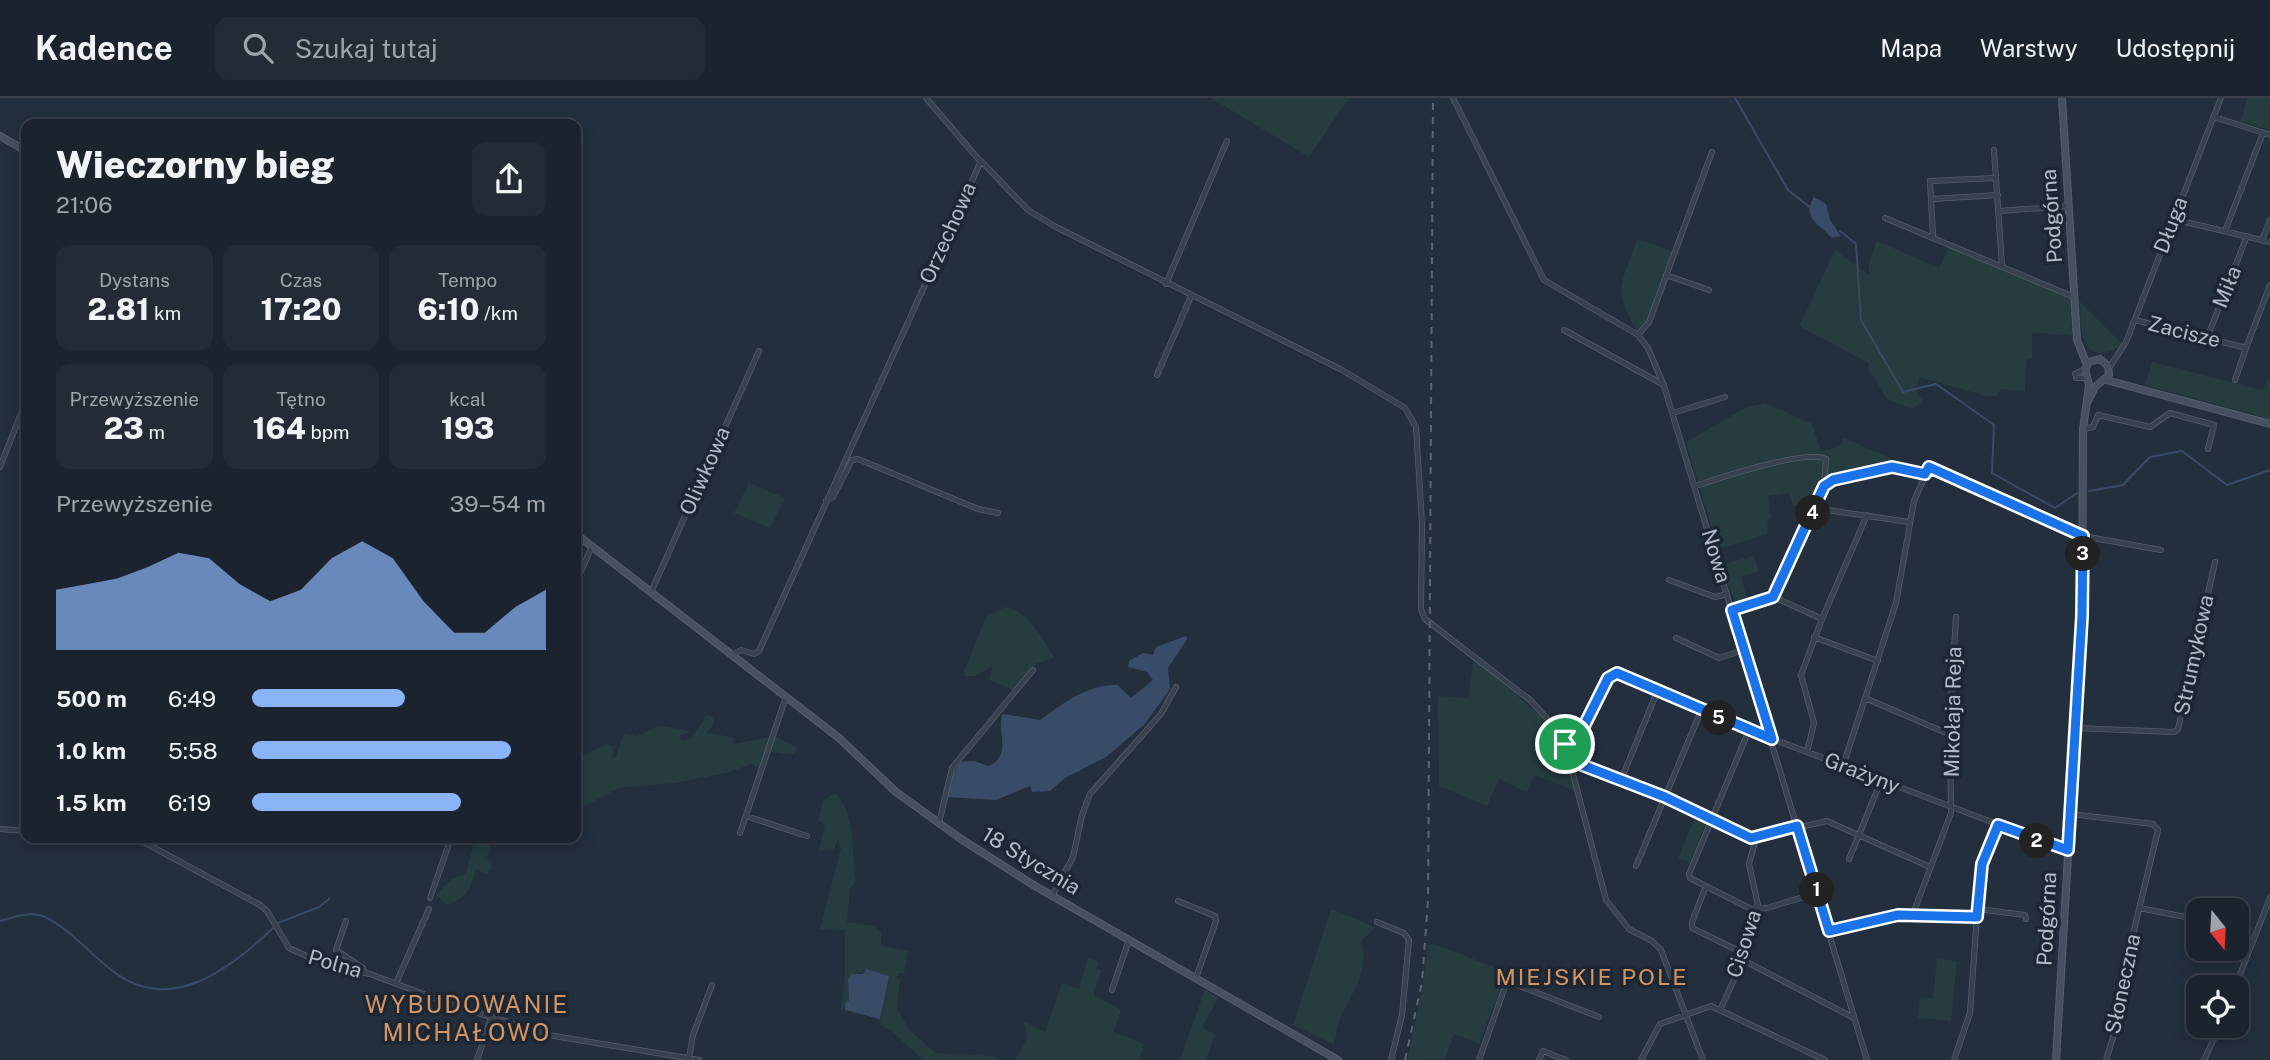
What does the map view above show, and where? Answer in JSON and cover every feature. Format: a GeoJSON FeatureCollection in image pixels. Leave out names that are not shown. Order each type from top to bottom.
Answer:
{"type":"FeatureCollection","features":[{"type":"Feature","properties":{"kind":"main road","name":"Podgórna"},"geometry":{"type":"LineString","coordinates":[[2056,1060],[2076,728],[2083,536],[2083,429],[2087,403],[2086,367],[2077,346],[2062,98]]}},
{"type":"Feature","properties":{"kind":"main road"},"geometry":{"type":"LineString","coordinates":[[0,135],[21,148]]}},
{"type":"Feature","properties":{"kind":"main road","name":"Podgórna"},"geometry":{"type":"LineString","coordinates":[[2077,331],[2084,350],[2098,360],[2108,374],[2127,385],[2270,424]]}},
{"type":"Feature","properties":{"kind":"main road"},"geometry":{"type":"LineString","coordinates":[[2086,367],[2098,360]]}},
{"type":"Feature","properties":{"kind":"main road"},"geometry":{"type":"LineString","coordinates":[[2087,379],[2099,384],[2108,374]]}},
{"type":"Feature","properties":{"kind":"main road","name":"Podgórna"},"geometry":{"type":"LineString","coordinates":[[2087,403],[2099,384]]}},
{"type":"Feature","properties":{"kind":"main road","name":"18 Stycznia"},"geometry":{"type":"LineString","coordinates":[[581,538],[839,738],[888,785],[1000,866],[1338,1060]]}},
{"type":"Feature","properties":{"kind":"street"},"geometry":{"type":"LineString","coordinates":[[926,98],[981,161]]}},
{"type":"Feature","properties":{"kind":"street"},"geometry":{"type":"LineString","coordinates":[[1453,98],[1544,281],[1638,335],[1649,322],[1712,152]]}},
{"type":"Feature","properties":{"kind":"street","name":"Długa"},"geometry":{"type":"LineString","coordinates":[[2108,374],[2134,320],[2221,98]]}},
{"type":"Feature","properties":{"kind":"street"},"geometry":{"type":"LineString","coordinates":[[2214,117],[2270,135]]}},
{"type":"Feature","properties":{"kind":"street"},"geometry":{"type":"LineString","coordinates":[[2225,231],[2263,133]]}},
{"type":"Feature","properties":{"kind":"street"},"geometry":{"type":"LineString","coordinates":[[1166,284],[1227,141]]}},
{"type":"Feature","properties":{"kind":"street"},"geometry":{"type":"LineString","coordinates":[[1994,150],[2002,266]]}},
{"type":"Feature","properties":{"kind":"street","name":"Orzechowa"},"geometry":{"type":"LineString","coordinates":[[731,655],[741,650],[754,654],[759,650],[981,161],[1028,210],[1166,284],[1342,370],[1405,408],[1416,427],[1422,524],[1421,609],[1425,619],[1530,700],[1556,728],[1565,744]]}},
{"type":"Feature","properties":{"kind":"street"},"geometry":{"type":"LineString","coordinates":[[1933,236],[1930,181],[1996,178]]}},
{"type":"Feature","properties":{"kind":"street"},"geometry":{"type":"LineString","coordinates":[[1931,199],[1998,195]]}},
{"type":"Feature","properties":{"kind":"street"},"geometry":{"type":"LineString","coordinates":[[1999,211],[2069,206]]}},
{"type":"Feature","properties":{"kind":"street"},"geometry":{"type":"LineString","coordinates":[[1885,218],[2075,297]]}},
{"type":"Feature","properties":{"kind":"street"},"geometry":{"type":"LineString","coordinates":[[2173,219],[2270,242]]}},
{"type":"Feature","properties":{"kind":"street"},"geometry":{"type":"LineString","coordinates":[[2262,240],[2270,220]]}},
{"type":"Feature","properties":{"kind":"street","name":"Miła"},"geometry":{"type":"LineString","coordinates":[[2207,338],[2248,236]]}},
{"type":"Feature","properties":{"kind":"street"},"geometry":{"type":"LineString","coordinates":[[1666,275],[1709,290]]}},
{"type":"Feature","properties":{"kind":"street"},"geometry":{"type":"LineString","coordinates":[[2235,380],[2270,285]]}},
{"type":"Feature","properties":{"kind":"street"},"geometry":{"type":"LineString","coordinates":[[1157,375],[1191,296]]}},
{"type":"Feature","properties":{"kind":"street","name":"Zacisze"},"geometry":{"type":"LineString","coordinates":[[2134,320],[2246,348]]}},
{"type":"Feature","properties":{"kind":"street"},"geometry":{"type":"LineString","coordinates":[[1563,330],[1664,386]]}},
{"type":"Feature","properties":{"kind":"street","name":"Nowa"},"geometry":{"type":"LineString","coordinates":[[1638,335],[1648,348],[1673,413],[1867,1060]]}},
{"type":"Feature","properties":{"kind":"street","name":"Oliwkowa"},"geometry":{"type":"LineString","coordinates":[[651,592],[759,351]]}},
{"type":"Feature","properties":{"kind":"street"},"geometry":{"type":"LineString","coordinates":[[2098,360],[2120,351]]}},
{"type":"Feature","properties":{"kind":"street"},"geometry":{"type":"LineString","coordinates":[[2086,367],[2076,376],[2087,379]]}},
{"type":"Feature","properties":{"kind":"street"},"geometry":{"type":"LineString","coordinates":[[1673,413],[1725,397]]}},
{"type":"Feature","properties":{"kind":"street"},"geometry":{"type":"LineString","coordinates":[[2083,429],[2093,427],[2098,415],[2150,427],[2170,413],[2214,425],[2208,449]]}},
{"type":"Feature","properties":{"kind":"street"},"geometry":{"type":"LineString","coordinates":[[0,467],[21,414]]}},
{"type":"Feature","properties":{"kind":"street"},"geometry":{"type":"LineString","coordinates":[[1695,486],[1747,469],[1814,456],[1826,459],[1823,487],[1814,512],[1773,597]]}},
{"type":"Feature","properties":{"kind":"street"},"geometry":{"type":"LineString","coordinates":[[825,502],[832,497],[853,458],[978,509],[998,513]]}},
{"type":"Feature","properties":{"kind":"street"},"geometry":{"type":"LineString","coordinates":[[1823,487],[1833,480],[1892,467],[1925,474]]}},
{"type":"Feature","properties":{"kind":"street"},"geometry":{"type":"LineString","coordinates":[[1843,766],[1896,603],[1909,522],[1929,467],[2083,536],[2161,550]]}},
{"type":"Feature","properties":{"kind":"street"},"geometry":{"type":"LineString","coordinates":[[1814,512],[1820,509],[1909,522]]}},
{"type":"Feature","properties":{"kind":"street"},"geometry":{"type":"LineString","coordinates":[[1807,752],[1814,723],[1801,675],[1814,637],[1867,515]]}},
{"type":"Feature","properties":{"kind":"street"},"geometry":{"type":"LineString","coordinates":[[581,571],[592,546]]}},
{"type":"Feature","properties":{"kind":"street","name":"Strumykowa"},"geometry":{"type":"LineString","coordinates":[[2076,728],[2174,732],[2178,729],[2215,562]]}},
{"type":"Feature","properties":{"kind":"street"},"geometry":{"type":"LineString","coordinates":[[1669,580],[1715,597],[1727,594]]}},
{"type":"Feature","properties":{"kind":"street"},"geometry":{"type":"LineString","coordinates":[[1732,610],[1773,597],[1822,619]]}},
{"type":"Feature","properties":{"kind":"street","name":"Mikołaja Reja"},"geometry":{"type":"LineString","coordinates":[[1913,914],[1951,808],[1956,617]]}},
{"type":"Feature","properties":{"kind":"street"},"geometry":{"type":"LineString","coordinates":[[1814,637],[1878,660]]}},
{"type":"Feature","properties":{"kind":"street"},"geometry":{"type":"LineString","coordinates":[[1676,638],[1719,658],[1744,650]]}},
{"type":"Feature","properties":{"kind":"street"},"geometry":{"type":"LineString","coordinates":[[939,823],[952,768],[1033,670]]}},
{"type":"Feature","properties":{"kind":"street","name":"Grażyny"},"geometry":{"type":"LineString","coordinates":[[1565,744],[1579,736],[1608,678],[1617,673],[1749,730],[2068,850]]}},
{"type":"Feature","properties":{"kind":"street"},"geometry":{"type":"LineString","coordinates":[[1052,896],[1073,857],[1082,815],[1090,794],[1161,714],[1176,687]]}},
{"type":"Feature","properties":{"kind":"street"},"geometry":{"type":"LineString","coordinates":[[1621,780],[1657,692]]}},
{"type":"Feature","properties":{"kind":"street"},"geometry":{"type":"LineString","coordinates":[[740,833],[786,696]]}},
{"type":"Feature","properties":{"kind":"street"},"geometry":{"type":"LineString","coordinates":[[1865,698],[1952,736]]}},
{"type":"Feature","properties":{"kind":"street"},"geometry":{"type":"LineString","coordinates":[[1636,866],[1701,711]]}},
{"type":"Feature","properties":{"kind":"street"},"geometry":{"type":"LineString","coordinates":[[1749,730],[1689,874],[1690,878],[1757,910],[1817,893]]}},
{"type":"Feature","properties":{"kind":"street"},"geometry":{"type":"LineString","coordinates":[[1565,744],[1606,900],[1629,929],[1658,945],[1703,1060]]}},
{"type":"Feature","properties":{"kind":"street"},"geometry":{"type":"LineString","coordinates":[[1569,760],[1665,797],[1756,838],[1826,821],[1930,867]]}},
{"type":"Feature","properties":{"kind":"street"},"geometry":{"type":"LineString","coordinates":[[1849,859],[1881,781]]}},
{"type":"Feature","properties":{"kind":"street","name":"Słoneczna"},"geometry":{"type":"LineString","coordinates":[[2071,814],[2153,824],[2157,834],[2120,1015],[2106,1060]]}},
{"type":"Feature","properties":{"kind":"street"},"geometry":{"type":"LineString","coordinates":[[746,816],[807,836]]}},
{"type":"Feature","properties":{"kind":"street"},"geometry":{"type":"LineString","coordinates":[[1954,1060],[1970,1013],[1982,864],[1998,825]]}},
{"type":"Feature","properties":{"kind":"street"},"geometry":{"type":"LineString","coordinates":[[0,829],[21,831]]}},
{"type":"Feature","properties":{"kind":"street","name":"Cisowa"},"geometry":{"type":"LineString","coordinates":[[1721,1008],[1744,957],[1751,914],[1757,910],[1749,864],[1756,838]]}},
{"type":"Feature","properties":{"kind":"street","name":"Polna"},"geometry":{"type":"LineString","coordinates":[[145,843],[260,905],[267,911],[289,948],[324,964],[364,972],[491,1018],[554,1036],[699,1060]]}},
{"type":"Feature","properties":{"kind":"street"},"geometry":{"type":"LineString","coordinates":[[430,898],[449,843]]}},
{"type":"Feature","properties":{"kind":"street"},"geometry":{"type":"LineString","coordinates":[[1706,886],[1692,928],[1855,1019]]}},
{"type":"Feature","properties":{"kind":"street"},"geometry":{"type":"LineString","coordinates":[[2240,975],[2270,898]]}},
{"type":"Feature","properties":{"kind":"street"},"geometry":{"type":"LineString","coordinates":[[1178,901],[1215,916],[1216,921],[1196,978]]}},
{"type":"Feature","properties":{"kind":"street","name":"Słoneczna"},"geometry":{"type":"LineString","coordinates":[[2140,908],[2186,917]]}},
{"type":"Feature","properties":{"kind":"street"},"geometry":{"type":"LineString","coordinates":[[396,983],[412,943],[422,931],[429,909]]}},
{"type":"Feature","properties":{"kind":"street"},"geometry":{"type":"LineString","coordinates":[[1977,909],[2018,912],[2025,915],[2026,919]]}},
{"type":"Feature","properties":{"kind":"street"},"geometry":{"type":"LineString","coordinates":[[1829,931],[1869,919],[1913,914],[1977,917]]}},
{"type":"Feature","properties":{"kind":"street"},"geometry":{"type":"LineString","coordinates":[[346,921],[336,950],[363,968],[364,972]]}},
{"type":"Feature","properties":{"kind":"street"},"geometry":{"type":"LineString","coordinates":[[1377,922],[1404,933],[1409,940],[1402,1015],[1391,1060]]}},
{"type":"Feature","properties":{"kind":"street"},"geometry":{"type":"LineString","coordinates":[[1112,990],[1130,939]]}},
{"type":"Feature","properties":{"kind":"street"},"geometry":{"type":"LineString","coordinates":[[1479,1060],[1507,981],[1599,1017]]}},
{"type":"Feature","properties":{"kind":"street"},"geometry":{"type":"LineString","coordinates":[[689,1058],[693,1035],[712,985]]}},
{"type":"Feature","properties":{"kind":"street"},"geometry":{"type":"LineString","coordinates":[[1642,1060],[1657,1027],[1705,1007],[1721,1008],[1825,1060]]}},
{"type":"Feature","properties":{"kind":"street"},"geometry":{"type":"LineString","coordinates":[[477,1060],[491,1018]]}},
{"type":"Feature","properties":{"kind":"street"},"geometry":{"type":"LineString","coordinates":[[2204,1060],[2214,1038]]}},
{"type":"Feature","properties":{"kind":"street"},"geometry":{"type":"LineString","coordinates":[[1539,1060],[1543,1051],[1566,1060]]}},
{"type":"Feature","properties":{"kind":"green space"},"geometry":{"type":"Polygon","coordinates":[[[1211,98],[1349,98],[1309,157],[1211,98]]]}},
{"type":"Feature","properties":{"kind":"green space"},"geometry":{"type":"Polygon","coordinates":[[[2247,98],[2270,98],[2270,130],[2241,122],[2247,98]]]}},
{"type":"Feature","properties":{"kind":"green space"},"geometry":{"type":"Polygon","coordinates":[[[1637,239],[1672,251],[1646,323],[1637,331],[1624,305],[1622,286],[1637,239]]]}},
{"type":"Feature","properties":{"kind":"green space"},"geometry":{"type":"Polygon","coordinates":[[[1877,241],[1939,268],[1949,247],[2070,297],[2072,336],[2032,332],[2032,359],[2026,360],[2025,391],[2001,389],[1997,396],[1986,396],[1919,377],[1916,392],[1924,402],[1911,409],[1887,399],[1868,368],[1869,363],[1799,326],[1835,250],[1869,275],[1869,263],[1877,241]]]}},
{"type":"Feature","properties":{"kind":"green space"},"geometry":{"type":"Polygon","coordinates":[[[2080,302],[2121,343],[2119,347],[2106,352],[2090,349],[2082,334],[2080,302]]]}},
{"type":"Feature","properties":{"kind":"green space"},"geometry":{"type":"Polygon","coordinates":[[[2152,362],[2263,390],[2270,376],[2270,419],[2145,385],[2152,362]]]}},
{"type":"Feature","properties":{"kind":"green space"},"geometry":{"type":"Polygon","coordinates":[[[1765,403],[1812,424],[1821,451],[1838,447],[1844,438],[1896,461],[1826,479],[1808,512],[1793,505],[1789,493],[1768,496],[1771,519],[1768,519],[1767,534],[1718,549],[1686,442],[1747,407],[1765,403]]]}},
{"type":"Feature","properties":{"kind":"green space"},"geometry":{"type":"Polygon","coordinates":[[[749,483],[785,498],[770,528],[734,513],[749,483]]]}},
{"type":"Feature","properties":{"kind":"green space"},"geometry":{"type":"Polygon","coordinates":[[[1754,556],[1759,571],[1741,577],[1748,601],[1735,603],[1721,565],[1754,556]]]}},
{"type":"Feature","properties":{"kind":"green space"},"geometry":{"type":"Polygon","coordinates":[[[1005,607],[1014,609],[1028,620],[1055,658],[1037,663],[1014,690],[989,680],[993,666],[975,676],[965,676],[964,671],[986,617],[1005,607]]]}},
{"type":"Feature","properties":{"kind":"green space"},"geometry":{"type":"Polygon","coordinates":[[[1474,657],[1553,727],[1565,747],[1574,790],[1535,775],[1527,792],[1499,779],[1487,806],[1439,786],[1438,696],[1468,698],[1474,657]]]}},
{"type":"Feature","properties":{"kind":"green space"},"geometry":{"type":"Polygon","coordinates":[[[707,715],[714,717],[713,726],[706,733],[733,737],[734,744],[774,736],[798,748],[793,755],[766,751],[760,769],[751,764],[730,772],[675,783],[619,788],[581,808],[581,757],[607,744],[613,746],[613,757],[616,757],[624,733],[637,736],[659,726],[687,730],[690,733],[680,735],[681,741],[691,739],[707,715]]]}},
{"type":"Feature","properties":{"kind":"green space"},"geometry":{"type":"Polygon","coordinates":[[[836,793],[843,803],[850,824],[856,881],[850,889],[847,922],[871,925],[881,932],[881,946],[908,951],[904,973],[899,973],[897,978],[900,979],[897,1009],[910,1031],[936,1053],[992,1056],[1001,1060],[924,1060],[891,1031],[880,1025],[888,976],[866,969],[848,980],[849,1001],[841,1012],[845,974],[845,930],[820,929],[841,849],[838,839],[834,849],[819,851],[825,826],[819,820],[823,800],[836,793]]]}},
{"type":"Feature","properties":{"kind":"green space"},"geometry":{"type":"Polygon","coordinates":[[[1696,815],[1707,820],[1690,863],[1678,858],[1696,815]]]}},
{"type":"Feature","properties":{"kind":"green space"},"geometry":{"type":"Polygon","coordinates":[[[474,843],[491,843],[487,857],[492,867],[487,875],[476,869],[467,892],[447,905],[436,895],[452,879],[466,873],[474,843]]]}},
{"type":"Feature","properties":{"kind":"green space"},"geometry":{"type":"Polygon","coordinates":[[[1331,909],[1375,927],[1361,942],[1362,972],[1340,1020],[1334,1045],[1293,1025],[1331,909]]]}},
{"type":"Feature","properties":{"kind":"green space"},"geometry":{"type":"Polygon","coordinates":[[[1435,944],[1506,972],[1479,1044],[1454,1034],[1445,1059],[1407,1060],[1422,991],[1428,945],[1435,944]]]}},
{"type":"Feature","properties":{"kind":"green space"},"geometry":{"type":"Polygon","coordinates":[[[1088,958],[1099,962],[1097,969],[1101,970],[1094,995],[1121,1010],[1114,1032],[1144,1044],[1139,1060],[1016,1060],[1027,1037],[1023,1021],[1045,1032],[1062,983],[1079,989],[1088,958]]]}},
{"type":"Feature","properties":{"kind":"green space"},"geometry":{"type":"Polygon","coordinates":[[[1937,959],[1957,961],[1951,1021],[1918,1018],[1920,998],[1933,999],[1937,959]]]}},
{"type":"Feature","properties":{"kind":"green space"},"geometry":{"type":"Polygon","coordinates":[[[1205,989],[1218,998],[1202,1028],[1215,1034],[1206,1060],[1180,1060],[1205,989]]]}},
{"type":"Feature","properties":{"kind":"water"},"geometry":{"type":"Polygon","coordinates":[[[1814,197],[1826,204],[1830,220],[1841,236],[1832,238],[1813,220],[1810,210],[1814,197]]]}},
{"type":"Feature","properties":{"kind":"water"},"geometry":{"type":"Polygon","coordinates":[[[1186,636],[1187,639],[1168,668],[1170,689],[1145,724],[1106,757],[1065,778],[1050,791],[1032,792],[1030,786],[996,800],[947,797],[951,778],[960,762],[974,761],[988,766],[996,762],[1002,749],[1003,714],[1040,720],[1076,696],[1107,686],[1118,685],[1131,698],[1153,680],[1147,672],[1128,667],[1129,661],[1143,653],[1153,655],[1156,647],[1186,636]]]}},
{"type":"Feature","properties":{"kind":"water"},"geometry":{"type":"Polygon","coordinates":[[[866,969],[889,976],[880,1019],[845,1010],[845,1003],[849,1001],[848,980],[852,974],[863,974],[866,969]]]}},
{"type":"Feature","properties":{"kind":"waterway"},"geometry":{"type":"LineString","coordinates":[[1735,98],[1788,190],[1811,208]]}},
{"type":"Feature","properties":{"kind":"waterway"},"geometry":{"type":"LineString","coordinates":[[1840,231],[1856,244],[1861,320],[1903,392],[1936,384],[1994,425],[1992,473],[2055,508],[2077,493]]}},
{"type":"Feature","properties":{"kind":"waterway"},"geometry":{"type":"LineString","coordinates":[[2089,491],[2123,485],[2150,457],[2182,451],[2227,485],[2270,470]]}},
{"type":"Feature","properties":{"kind":"waterway"},"geometry":{"type":"LineString","coordinates":[[278,923],[319,907],[329,899]]}},
{"type":"Feature","properties":{"kind":"waterway"},"geometry":{"type":"LineString","coordinates":[[0,921],[30,914],[47,918],[64,929],[114,972],[135,984],[157,989],[178,988],[199,982],[238,958],[273,928]]}},
{"type":"Feature","properties":{"kind":"railway"},"geometry":{"type":"LineString","coordinates":[[1405,1060],[1422,982],[1428,901],[1433,98]]}},
{"type":"Feature","properties":{"kind":"district","name":"MIEJSKIE POLE"},"geometry":{"type":"Point","coordinates":[1592,977]}},
{"type":"Feature","properties":{"kind":"district","name":"WYBUDOWANIE MICHAŁOWO"},"geometry":{"type":"Point","coordinates":[467,1019]}},
{"type":"Feature","properties":{"kind":"route"},"geometry":{"type":"LineString","coordinates":[[1892,467],[1925,474],[1929,467],[2050,520],[2077,536],[2083,536],[2082,616],[2068,850],[1998,825],[1982,864],[1977,917],[1898,915],[1869,919],[1829,931],[1797,826],[1751,838],[1665,797],[1574,759],[1569,760],[1565,744],[1579,736],[1608,678],[1617,673],[1772,739],[1732,610],[1773,597],[1779,589],[1823,487],[1828,482],[1892,467]]}}]}
